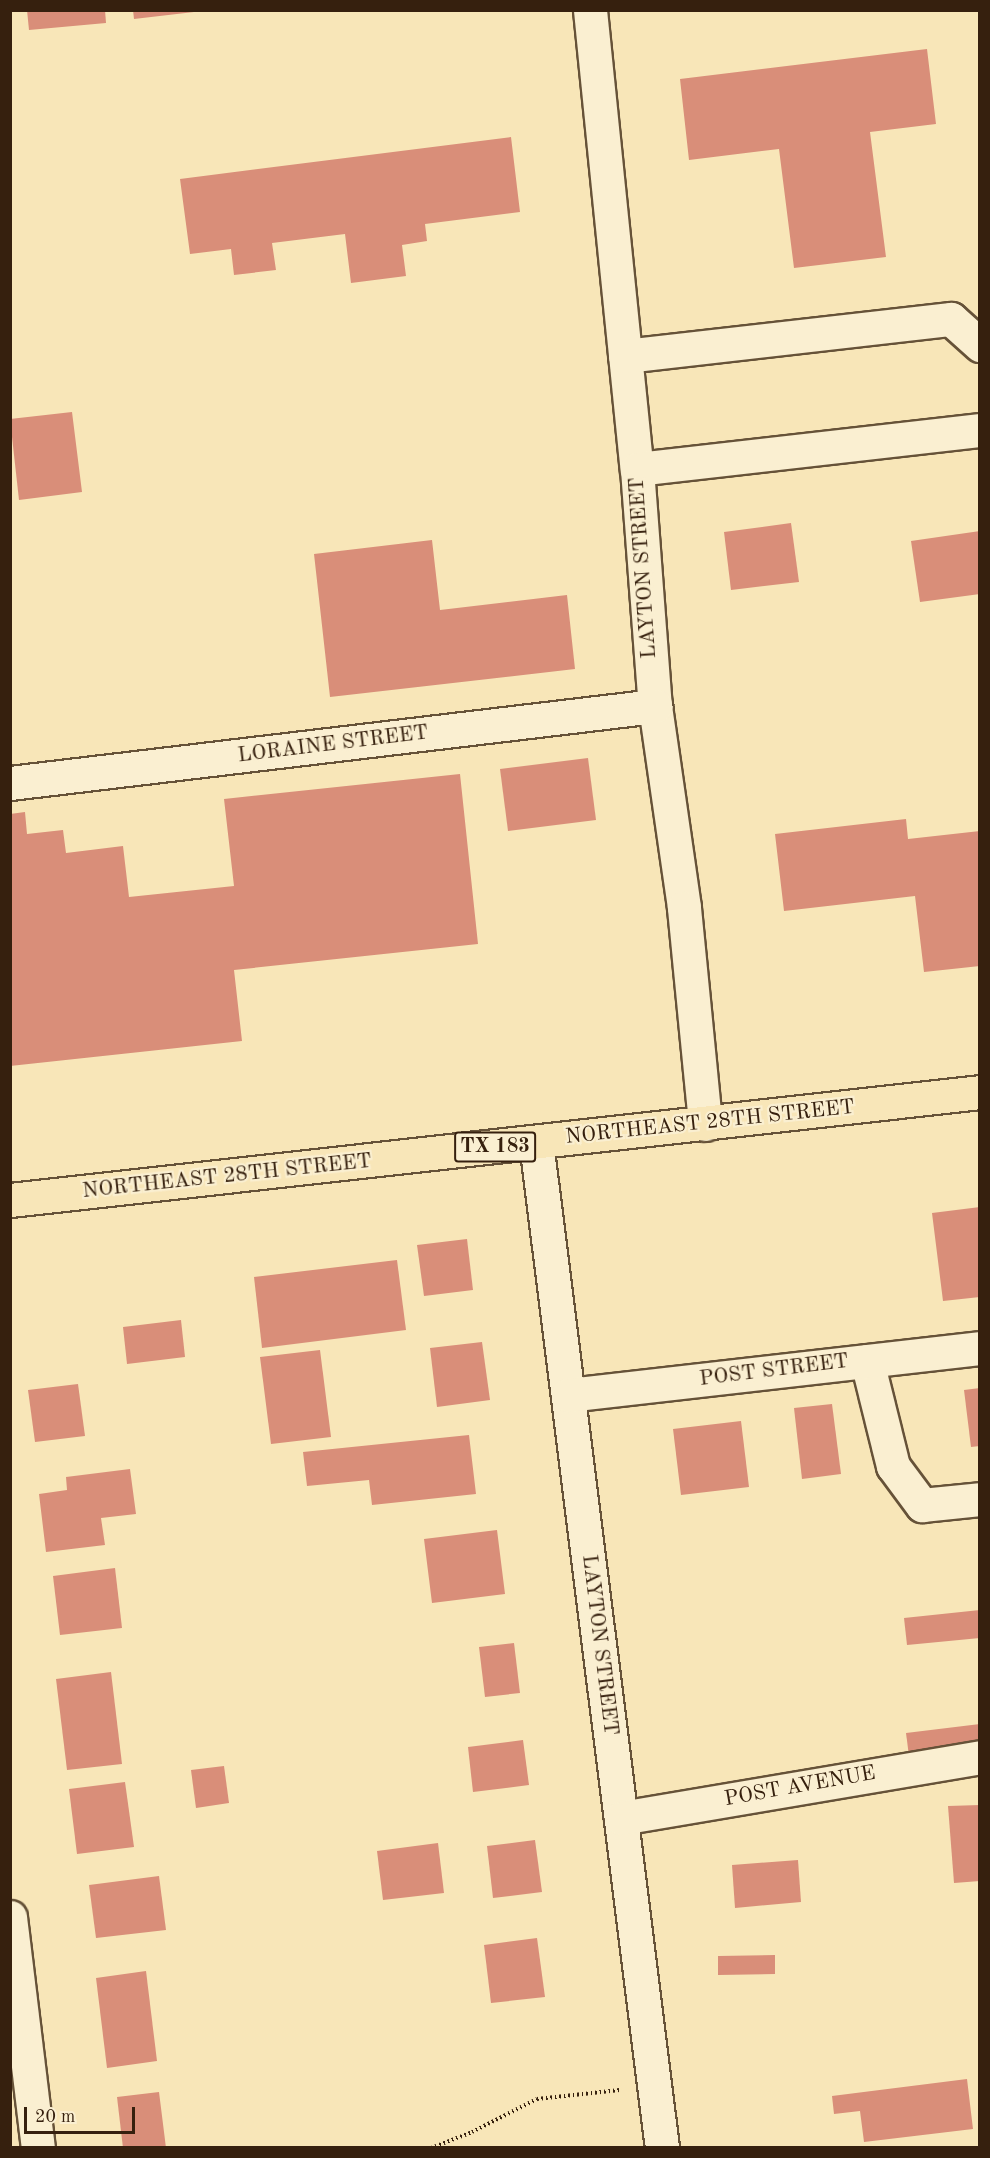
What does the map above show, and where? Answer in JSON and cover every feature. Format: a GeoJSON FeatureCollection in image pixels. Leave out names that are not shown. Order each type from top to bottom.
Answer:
{"type":"FeatureCollection","features":[{"type":"Feature","properties":{"kind":"main road","name":"NORTHEAST 28TH STREET"},"geometry":{"type":"LineString","coordinates":[[10,1200],[980,1092]]}},
{"type":"Feature","properties":{"kind":"street","name":"LAYTON STREET"},"geometry":{"type":"LineString","coordinates":[[590,10],[637,469],[655,706],[684,908],[705,1124]]}},
{"type":"Feature","properties":{"kind":"street"},"geometry":{"type":"LineString","coordinates":[[625,356],[951,319],[980,345]]}},
{"type":"Feature","properties":{"kind":"street"},"geometry":{"type":"LineString","coordinates":[[637,469],[980,430]]}},
{"type":"Feature","properties":{"kind":"street","name":"LORAINE STREET"},"geometry":{"type":"LineString","coordinates":[[10,783],[655,706]]}},
{"type":"Feature","properties":{"kind":"street","name":"LAYTON STREET"},"geometry":{"type":"LineString","coordinates":[[536,1142],[662,2148]]}},
{"type":"Feature","properties":{"kind":"street","name":"POST STREET"},"geometry":{"type":"LineString","coordinates":[[568,1395],[980,1348]]}},
{"type":"Feature","properties":{"kind":"street"},"geometry":{"type":"LineString","coordinates":[[867,1361],[893,1466],[922,1505],[980,1499]]}},
{"type":"Feature","properties":{"kind":"street","name":"POST AVENUE"},"geometry":{"type":"LineString","coordinates":[[621,1818],[980,1757]]}},
{"type":"Feature","properties":{"kind":"street"},"geometry":{"type":"LineString","coordinates":[[10,1917],[38,2148]]}},
{"type":"Feature","properties":{"kind":"path"},"geometry":{"type":"LineString","coordinates":[[431,2148],[472,2132],[537,2099],[655,2087]]}},
{"type":"Feature","properties":{"kind":"building"},"geometry":{"type":"Polygon","coordinates":[[[27,10],[105,10],[106,23],[29,30],[27,10]]]}},
{"type":"Feature","properties":{"kind":"building"},"geometry":{"type":"Polygon","coordinates":[[[133,10],[194,10],[194,12],[134,19],[133,10]]]}},
{"type":"Feature","properties":{"kind":"building"},"geometry":{"type":"Polygon","coordinates":[[[927,49],[936,124],[870,132],[886,257],[794,268],[779,149],[689,160],[680,79],[927,49]]]}},
{"type":"Feature","properties":{"kind":"building"},"geometry":{"type":"Polygon","coordinates":[[[511,137],[520,212],[425,224],[427,241],[402,245],[406,276],[351,283],[345,234],[272,243],[276,270],[234,275],[231,249],[190,254],[180,179],[511,137]]]}},
{"type":"Feature","properties":{"kind":"building"},"geometry":{"type":"Polygon","coordinates":[[[72,412],[82,492],[19,500],[10,419],[72,412]]]}},
{"type":"Feature","properties":{"kind":"building"},"geometry":{"type":"Polygon","coordinates":[[[791,523],[799,582],[731,590],[724,532],[791,523]]]}},
{"type":"Feature","properties":{"kind":"building"},"geometry":{"type":"Polygon","coordinates":[[[980,531],[980,594],[920,602],[911,541],[980,531]]]}},
{"type":"Feature","properties":{"kind":"building"},"geometry":{"type":"Polygon","coordinates":[[[432,540],[440,610],[567,595],[575,669],[330,697],[314,554],[432,540]]]}},
{"type":"Feature","properties":{"kind":"building"},"geometry":{"type":"Polygon","coordinates":[[[588,758],[596,820],[508,831],[500,769],[588,758]]]}},
{"type":"Feature","properties":{"kind":"building"},"geometry":{"type":"Polygon","coordinates":[[[460,774],[478,944],[234,970],[242,1041],[10,1066],[10,814],[25,812],[27,834],[63,830],[66,853],[123,846],[129,897],[234,886],[224,799],[460,774]]]}},
{"type":"Feature","properties":{"kind":"building"},"geometry":{"type":"Polygon","coordinates":[[[906,819],[908,839],[980,831],[980,966],[924,972],[915,896],[784,911],[775,834],[906,819]]]}},
{"type":"Feature","properties":{"kind":"building"},"geometry":{"type":"Polygon","coordinates":[[[980,1207],[980,1297],[943,1301],[932,1213],[980,1207]]]}},
{"type":"Feature","properties":{"kind":"building"},"geometry":{"type":"Polygon","coordinates":[[[467,1239],[473,1290],[424,1296],[417,1245],[467,1239]]]}},
{"type":"Feature","properties":{"kind":"building"},"geometry":{"type":"Polygon","coordinates":[[[397,1260],[406,1330],[262,1348],[254,1277],[397,1260]]]}},
{"type":"Feature","properties":{"kind":"building"},"geometry":{"type":"Polygon","coordinates":[[[181,1320],[185,1357],[127,1364],[123,1327],[181,1320]]]}},
{"type":"Feature","properties":{"kind":"building"},"geometry":{"type":"Polygon","coordinates":[[[482,1342],[490,1400],[437,1407],[430,1348],[482,1342]]]}},
{"type":"Feature","properties":{"kind":"building"},"geometry":{"type":"Polygon","coordinates":[[[320,1350],[331,1437],[271,1444],[260,1357],[320,1350]]]}},
{"type":"Feature","properties":{"kind":"building"},"geometry":{"type":"Polygon","coordinates":[[[78,1384],[85,1436],[35,1442],[28,1390],[78,1384]]]}},
{"type":"Feature","properties":{"kind":"building"},"geometry":{"type":"Polygon","coordinates":[[[980,1388],[980,1446],[971,1447],[964,1390],[980,1388]]]}},
{"type":"Feature","properties":{"kind":"building"},"geometry":{"type":"Polygon","coordinates":[[[832,1404],[841,1474],[802,1479],[794,1408],[832,1404]]]}},
{"type":"Feature","properties":{"kind":"building"},"geometry":{"type":"Polygon","coordinates":[[[741,1421],[749,1487],[681,1495],[673,1429],[741,1421]]]}},
{"type":"Feature","properties":{"kind":"building"},"geometry":{"type":"Polygon","coordinates":[[[469,1435],[476,1494],[372,1505],[369,1480],[307,1486],[303,1452],[469,1435]]]}},
{"type":"Feature","properties":{"kind":"building"},"geometry":{"type":"Polygon","coordinates":[[[130,1469],[136,1514],[101,1518],[105,1545],[46,1552],[39,1494],[67,1490],[66,1477],[130,1469]]]}},
{"type":"Feature","properties":{"kind":"building"},"geometry":{"type":"Polygon","coordinates":[[[497,1530],[505,1594],[432,1603],[424,1539],[497,1530]]]}},
{"type":"Feature","properties":{"kind":"building"},"geometry":{"type":"Polygon","coordinates":[[[115,1568],[122,1628],[60,1635],[53,1576],[115,1568]]]}},
{"type":"Feature","properties":{"kind":"building"},"geometry":{"type":"Polygon","coordinates":[[[980,1610],[980,1638],[907,1645],[904,1618],[980,1610]]]}},
{"type":"Feature","properties":{"kind":"building"},"geometry":{"type":"Polygon","coordinates":[[[514,1643],[520,1693],[485,1697],[479,1647],[514,1643]]]}},
{"type":"Feature","properties":{"kind":"building"},"geometry":{"type":"Polygon","coordinates":[[[111,1672],[122,1764],[67,1770],[56,1679],[111,1672]]]}},
{"type":"Feature","properties":{"kind":"building"},"geometry":{"type":"Polygon","coordinates":[[[980,1724],[980,1747],[909,1756],[906,1733],[980,1724]]]}},
{"type":"Feature","properties":{"kind":"building"},"geometry":{"type":"Polygon","coordinates":[[[523,1740],[529,1785],[473,1792],[468,1747],[523,1740]]]}},
{"type":"Feature","properties":{"kind":"building"},"geometry":{"type":"Polygon","coordinates":[[[224,1766],[229,1803],[196,1808],[191,1770],[224,1766]]]}},
{"type":"Feature","properties":{"kind":"building"},"geometry":{"type":"Polygon","coordinates":[[[125,1782],[134,1847],[77,1854],[69,1789],[125,1782]]]}},
{"type":"Feature","properties":{"kind":"building"},"geometry":{"type":"Polygon","coordinates":[[[980,1805],[980,1881],[954,1883],[948,1806],[980,1805]]]}},
{"type":"Feature","properties":{"kind":"building"},"geometry":{"type":"Polygon","coordinates":[[[535,1840],[542,1892],[493,1898],[487,1846],[535,1840]]]}},
{"type":"Feature","properties":{"kind":"building"},"geometry":{"type":"Polygon","coordinates":[[[438,1843],[444,1893],[383,1900],[377,1851],[438,1843]]]}},
{"type":"Feature","properties":{"kind":"building"},"geometry":{"type":"Polygon","coordinates":[[[798,1860],[801,1902],[735,1908],[732,1865],[798,1860]]]}},
{"type":"Feature","properties":{"kind":"building"},"geometry":{"type":"Polygon","coordinates":[[[159,1876],[166,1930],[96,1938],[89,1885],[159,1876]]]}},
{"type":"Feature","properties":{"kind":"building"},"geometry":{"type":"Polygon","coordinates":[[[537,1938],[545,1997],[491,2003],[484,1945],[537,1938]]]}},
{"type":"Feature","properties":{"kind":"building"},"geometry":{"type":"Polygon","coordinates":[[[775,1955],[775,1974],[718,1975],[718,1956],[775,1955]]]}},
{"type":"Feature","properties":{"kind":"building"},"geometry":{"type":"Polygon","coordinates":[[[146,1971],[157,2061],[107,2068],[96,1978],[146,1971]]]}},
{"type":"Feature","properties":{"kind":"building"},"geometry":{"type":"Polygon","coordinates":[[[967,2079],[973,2129],[864,2142],[860,2111],[834,2114],[832,2096],[967,2079]]]}},
{"type":"Feature","properties":{"kind":"building"},"geometry":{"type":"Polygon","coordinates":[[[159,2092],[166,2148],[123,2148],[117,2097],[159,2092]]]}}]}
